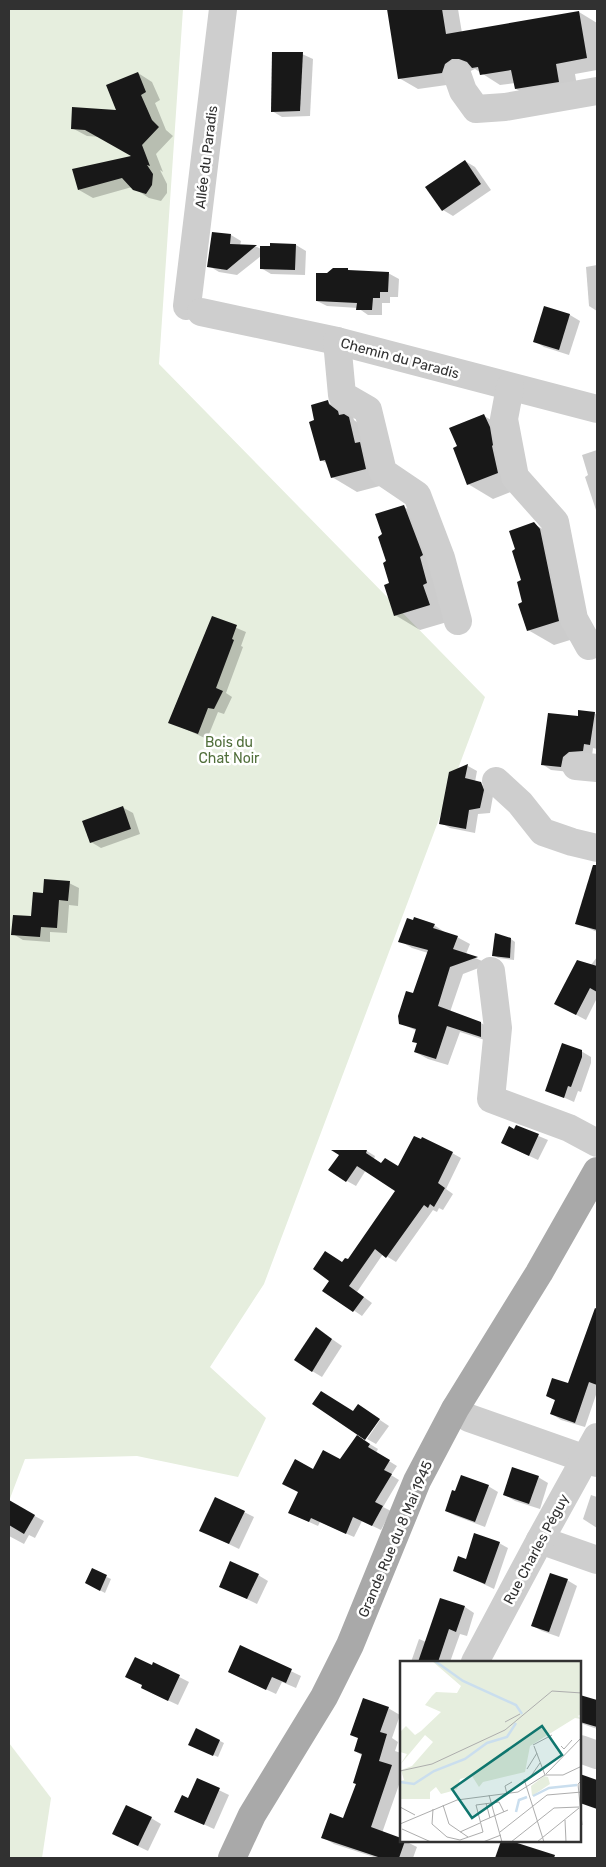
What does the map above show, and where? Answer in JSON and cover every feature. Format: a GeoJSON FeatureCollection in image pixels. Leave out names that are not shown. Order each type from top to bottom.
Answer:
{"type":"FeatureCollection","features":[{"type":"Feature","properties":{"kind":"main road","name":"Grande Rue du 8 Mai 1945"},"geometry":{"type":"LineString","coordinates":[[232,1858],[252,1815],[324,1697],[350,1645],[417,1481],[455,1409],[539,1272],[597,1171]]}},
{"type":"Feature","properties":{"kind":"street","name":"Allée du Paradis"},"geometry":{"type":"LineString","coordinates":[[194,309],[223,9]]}},
{"type":"Feature","properties":{"kind":"street"},"geometry":{"type":"LineString","coordinates":[[458,74],[463,91],[476,109],[505,107],[597,91]]}},
{"type":"Feature","properties":{"kind":"street","name":"Chemin du Paradis"},"geometry":{"type":"LineString","coordinates":[[194,309],[338,341],[597,409]]}},
{"type":"Feature","properties":{"kind":"street"},"geometry":{"type":"LineString","coordinates":[[338,341],[342,395],[368,410],[383,472],[417,495],[442,558],[458,621]]}},
{"type":"Feature","properties":{"kind":"street"},"geometry":{"type":"LineString","coordinates":[[510,387],[504,420],[515,477],[555,522],[574,619],[589,646]]}},
{"type":"Feature","properties":{"kind":"street"},"geometry":{"type":"LineString","coordinates":[[496,781],[520,803],[543,832],[597,848]]}},
{"type":"Feature","properties":{"kind":"street"},"geometry":{"type":"LineString","coordinates":[[491,971],[498,1028],[491,1099],[568,1128],[597,1143]]}},
{"type":"Feature","properties":{"kind":"street"},"geometry":{"type":"LineString","coordinates":[[455,1409],[469,1418],[593,1453]]}},
{"type":"Feature","properties":{"kind":"street","name":"Rue Charles Péguy"},"geometry":{"type":"LineString","coordinates":[[476,1661],[540,1540],[593,1453]]}},
{"type":"Feature","properties":{"kind":"street"},"geometry":{"type":"LineString","coordinates":[[540,1540],[597,1560]]}},
{"type":"Feature","properties":{"kind":"street"},"geometry":{"type":"LineString","coordinates":[[581,1749],[597,1755]]}},
{"type":"Feature","properties":{"kind":"green space","name":"Bois du Chat Noir"},"geometry":{"type":"Polygon","coordinates":[[[9,9],[183,9],[159,364],[485,697],[264,1284],[210,1367],[266,1418],[238,1477],[137,1456],[25,1459],[9,1501],[9,9]]]}},
{"type":"Feature","properties":{"kind":"green space"},"geometry":{"type":"Polygon","coordinates":[[[9,1743],[51,1798],[42,1858],[9,1858],[9,1743]]]}},
{"type":"Feature","properties":{"kind":"building"},"geometry":{"type":"Polygon","coordinates":[[[387,9],[442,9],[446,34],[579,11],[587,58],[556,64],[559,82],[515,89],[511,70],[480,75],[478,67],[472,68],[467,62],[459,59],[452,59],[445,64],[442,73],[398,79],[387,9]]]}},
{"type":"Feature","properties":{"kind":"building"},"geometry":{"type":"Polygon","coordinates":[[[272,52],[303,52],[300,111],[271,112],[272,52]]]}},
{"type":"Feature","properties":{"kind":"building"},"geometry":{"type":"Polygon","coordinates":[[[138,72],[146,92],[141,95],[152,120],[159,127],[142,145],[150,166],[147,165],[153,174],[152,185],[146,194],[133,190],[122,178],[78,190],[72,169],[131,156],[85,130],[71,129],[72,107],[116,110],[106,85],[138,72]]]}},
{"type":"Feature","properties":{"kind":"building"},"geometry":{"type":"Polygon","coordinates":[[[465,160],[481,184],[442,211],[425,187],[465,160]]]}},
{"type":"Feature","properties":{"kind":"building"},"geometry":{"type":"Polygon","coordinates":[[[212,232],[231,234],[230,244],[257,245],[227,270],[207,267],[212,232]]]}},
{"type":"Feature","properties":{"kind":"building"},"geometry":{"type":"Polygon","coordinates":[[[270,243],[296,244],[295,270],[260,269],[260,246],[270,246],[270,243]]]}},
{"type":"Feature","properties":{"kind":"building"},"geometry":{"type":"Polygon","coordinates":[[[333,268],[389,272],[388,292],[380,292],[380,298],[373,298],[372,310],[356,310],[357,303],[316,301],[316,273],[327,273],[333,268]]]}},
{"type":"Feature","properties":{"kind":"building"},"geometry":{"type":"Polygon","coordinates":[[[544,306],[570,314],[559,350],[533,342],[544,306]]]}},
{"type":"Feature","properties":{"kind":"building"},"geometry":{"type":"Polygon","coordinates":[[[328,400],[329,404],[338,411],[339,415],[344,414],[349,417],[355,443],[360,442],[366,469],[331,478],[325,460],[320,461],[309,422],[314,420],[311,405],[328,400]]]}},
{"type":"Feature","properties":{"kind":"building"},"geometry":{"type":"Polygon","coordinates":[[[484,414],[490,427],[498,473],[467,485],[453,448],[457,446],[449,428],[484,414]]]}},
{"type":"Feature","properties":{"kind":"building"},"geometry":{"type":"Polygon","coordinates":[[[404,505],[423,555],[420,557],[427,583],[423,585],[430,605],[394,616],[384,585],[389,583],[383,563],[386,561],[378,537],[382,534],[375,514],[404,505]]]}},
{"type":"Feature","properties":{"kind":"building"},"geometry":{"type":"Polygon","coordinates":[[[534,522],[540,529],[559,621],[527,631],[518,604],[522,602],[517,582],[521,580],[512,551],[515,549],[509,531],[534,522]]]}},
{"type":"Feature","properties":{"kind":"building"},"geometry":{"type":"Polygon","coordinates":[[[212,616],[237,625],[232,639],[234,640],[216,688],[223,691],[214,709],[208,708],[198,734],[168,723],[212,616]]]}},
{"type":"Feature","properties":{"kind":"building"},"geometry":{"type":"Polygon","coordinates":[[[578,710],[595,712],[590,745],[584,744],[583,751],[569,752],[563,757],[561,767],[541,765],[548,713],[578,716],[578,710]]]}},
{"type":"Feature","properties":{"kind":"building"},"geometry":{"type":"Polygon","coordinates":[[[468,764],[465,778],[481,782],[484,790],[480,808],[469,810],[466,829],[439,824],[449,772],[468,764]]]}},
{"type":"Feature","properties":{"kind":"building"},"geometry":{"type":"Polygon","coordinates":[[[123,806],[131,829],[90,843],[82,821],[123,806]]]}},
{"type":"Feature","properties":{"kind":"building"},"geometry":{"type":"Polygon","coordinates":[[[593,865],[597,865],[597,930],[575,924],[593,865]]]}},
{"type":"Feature","properties":{"kind":"building"},"geometry":{"type":"Polygon","coordinates":[[[44,879],[70,881],[68,901],[59,900],[57,928],[41,927],[40,937],[11,935],[13,915],[31,916],[33,892],[43,893],[44,879]]]}},
{"type":"Feature","properties":{"kind":"building"},"geometry":{"type":"Polygon","coordinates":[[[414,917],[435,924],[433,928],[458,936],[453,949],[478,957],[450,967],[438,1006],[481,1022],[481,1037],[447,1026],[436,1059],[414,1052],[417,1043],[412,1042],[416,1029],[399,1024],[398,1016],[406,991],[413,993],[428,950],[398,942],[407,918],[413,920],[414,917]]]}},
{"type":"Feature","properties":{"kind":"building"},"geometry":{"type":"Polygon","coordinates":[[[495,933],[511,938],[510,958],[492,956],[495,933]]]}},
{"type":"Feature","properties":{"kind":"building"},"geometry":{"type":"Polygon","coordinates":[[[577,960],[597,966],[597,992],[590,988],[576,1015],[554,1004],[577,960]]]}},
{"type":"Feature","properties":{"kind":"building"},"geometry":{"type":"Polygon","coordinates":[[[562,1043],[582,1050],[582,1057],[571,1087],[568,1086],[564,1098],[545,1091],[562,1043]]]}},
{"type":"Feature","properties":{"kind":"building"},"geometry":{"type":"Polygon","coordinates":[[[516,1125],[539,1134],[529,1156],[501,1143],[509,1126],[514,1129],[516,1125]]]}},
{"type":"Feature","properties":{"kind":"building"},"geometry":{"type":"Polygon","coordinates":[[[414,1136],[421,1139],[422,1137],[453,1152],[438,1183],[445,1188],[434,1207],[430,1204],[428,1208],[424,1205],[386,1258],[375,1249],[349,1286],[364,1297],[353,1312],[322,1291],[329,1281],[313,1269],[325,1251],[342,1262],[345,1258],[348,1259],[395,1191],[357,1166],[346,1182],[328,1170],[339,1155],[331,1150],[367,1150],[366,1153],[381,1163],[385,1158],[398,1166],[414,1136]]]}},
{"type":"Feature","properties":{"kind":"building"},"geometry":{"type":"Polygon","coordinates":[[[595,1308],[597,1309],[597,1385],[589,1382],[575,1423],[550,1414],[555,1400],[546,1396],[552,1378],[568,1383],[595,1308]]]}},
{"type":"Feature","properties":{"kind":"building"},"geometry":{"type":"Polygon","coordinates":[[[316,1327],[332,1339],[312,1372],[294,1360],[316,1327]]]}},
{"type":"Feature","properties":{"kind":"building"},"geometry":{"type":"Polygon","coordinates":[[[321,1391],[353,1411],[358,1404],[380,1419],[365,1440],[312,1404],[321,1391]]]}},
{"type":"Feature","properties":{"kind":"building"},"geometry":{"type":"Polygon","coordinates":[[[357,1435],[370,1444],[368,1447],[390,1460],[384,1470],[392,1474],[375,1502],[383,1506],[372,1526],[353,1517],[346,1534],[311,1518],[309,1522],[288,1513],[298,1492],[282,1484],[295,1459],[313,1469],[323,1450],[340,1459],[357,1435]]]}},
{"type":"Feature","properties":{"kind":"building"},"geometry":{"type":"Polygon","coordinates":[[[512,1467],[539,1476],[529,1504],[503,1495],[512,1467]]]}},
{"type":"Feature","properties":{"kind":"building"},"geometry":{"type":"Polygon","coordinates":[[[461,1475],[489,1485],[475,1522],[445,1511],[452,1490],[455,1491],[461,1475]]]}},
{"type":"Feature","properties":{"kind":"building"},"geometry":{"type":"Polygon","coordinates":[[[215,1497],[245,1511],[229,1544],[199,1531],[215,1497]]]}},
{"type":"Feature","properties":{"kind":"building"},"geometry":{"type":"Polygon","coordinates":[[[9,1500],[35,1515],[24,1534],[9,1525],[9,1500]]]}},
{"type":"Feature","properties":{"kind":"building"},"geometry":{"type":"Polygon","coordinates":[[[474,1533],[500,1542],[485,1584],[453,1571],[458,1556],[466,1559],[474,1533]]]}},
{"type":"Feature","properties":{"kind":"building"},"geometry":{"type":"Polygon","coordinates":[[[230,1561],[259,1574],[247,1599],[219,1587],[230,1561]]]}},
{"type":"Feature","properties":{"kind":"building"},"geometry":{"type":"Polygon","coordinates":[[[92,1568],[107,1575],[100,1591],[85,1583],[92,1568]]]}},
{"type":"Feature","properties":{"kind":"building"},"geometry":{"type":"Polygon","coordinates":[[[550,1573],[568,1579],[549,1632],[531,1626],[550,1573]]]}},
{"type":"Feature","properties":{"kind":"building"},"geometry":{"type":"Polygon","coordinates":[[[440,1598],[465,1606],[456,1632],[449,1629],[438,1661],[418,1661],[440,1598]]]}},
{"type":"Feature","properties":{"kind":"building"},"geometry":{"type":"Polygon","coordinates":[[[240,1645],[292,1669],[286,1683],[272,1677],[266,1690],[228,1672],[240,1645]]]}},
{"type":"Feature","properties":{"kind":"building"},"geometry":{"type":"Polygon","coordinates":[[[135,1657],[152,1665],[153,1662],[180,1675],[168,1701],[141,1688],[142,1685],[125,1677],[135,1657]]]}},
{"type":"Feature","properties":{"kind":"building"},"geometry":{"type":"Polygon","coordinates":[[[581,1695],[597,1700],[597,1727],[581,1722],[581,1695]]]}},
{"type":"Feature","properties":{"kind":"building"},"geometry":{"type":"Polygon","coordinates":[[[363,1698],[389,1707],[380,1732],[387,1734],[379,1761],[392,1765],[371,1827],[400,1838],[400,1842],[405,1842],[399,1858],[381,1858],[321,1838],[330,1813],[343,1818],[356,1784],[353,1783],[362,1754],[354,1751],[358,1738],[350,1735],[363,1698]]]}},
{"type":"Feature","properties":{"kind":"building"},"geometry":{"type":"Polygon","coordinates":[[[196,1728],[220,1740],[213,1756],[188,1745],[196,1728]]]}},
{"type":"Feature","properties":{"kind":"building"},"geometry":{"type":"Polygon","coordinates":[[[581,1774],[597,1780],[597,1809],[581,1803],[581,1774]]]}},
{"type":"Feature","properties":{"kind":"building"},"geometry":{"type":"Polygon","coordinates":[[[197,1778],[220,1788],[204,1825],[174,1812],[182,1795],[188,1798],[197,1778]]]}},
{"type":"Feature","properties":{"kind":"building"},"geometry":{"type":"Polygon","coordinates":[[[126,1805],[152,1817],[138,1846],[112,1834],[126,1805]]]}},
{"type":"Feature","properties":{"kind":"building"},"geometry":{"type":"Polygon","coordinates":[[[501,1842],[514,1842],[555,1855],[554,1858],[495,1858],[501,1842]]]}}]}
